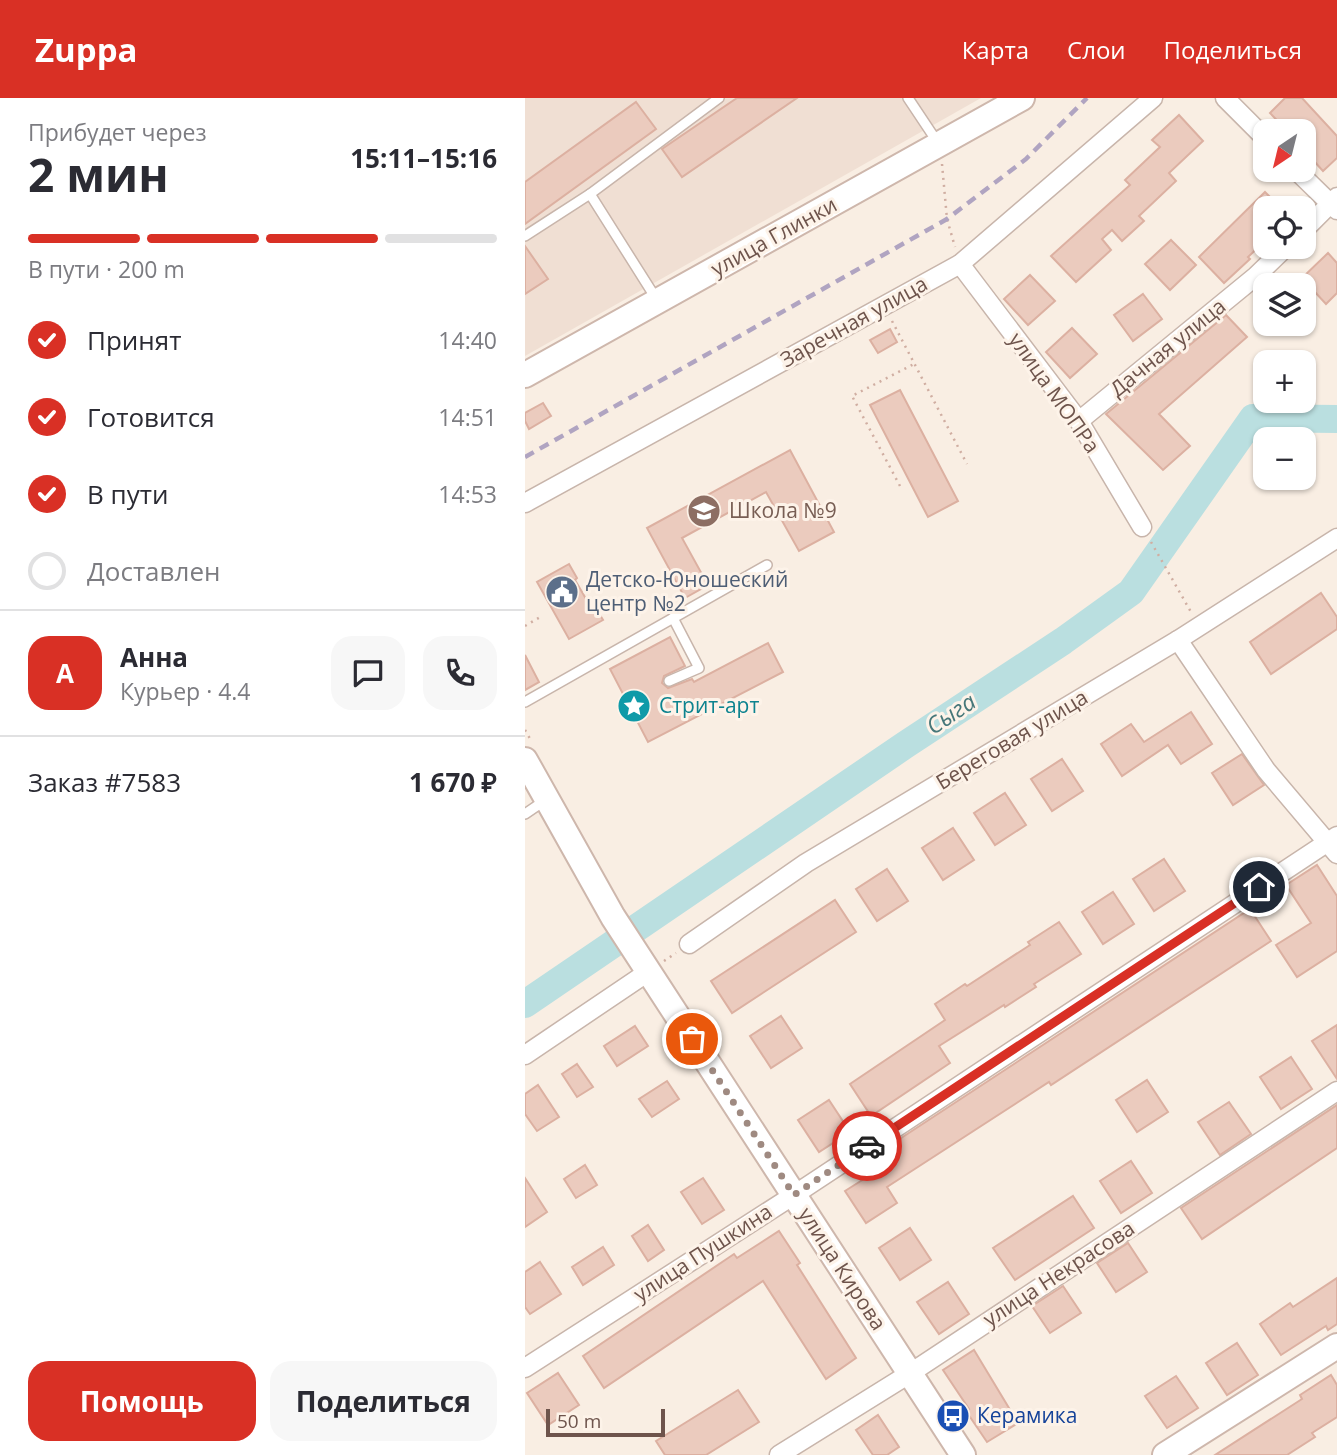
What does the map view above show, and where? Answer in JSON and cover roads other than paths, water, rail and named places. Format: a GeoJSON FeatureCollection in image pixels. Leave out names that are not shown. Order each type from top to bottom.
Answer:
{"type":"FeatureCollection","features":[{"type":"Feature","properties":{"kind":"main road","name":"улица Глинки"},"geometry":{"type":"LineString","coordinates":[[525,375],[1022,98]]}},
{"type":"Feature","properties":{"kind":"main road","name":"улица Кирова"},"geometry":{"type":"LineString","coordinates":[[525,760],[613,917],[963,1455]]}},
{"type":"Feature","properties":{"kind":"main road"},"geometry":{"type":"LineString","coordinates":[[1165,1455],[1337,1346]]}},
{"type":"Feature","properties":{"kind":"street","name":"Заречная улица"},"geometry":{"type":"LineString","coordinates":[[525,503],[960,264],[1153,98]]}},
{"type":"Feature","properties":{"kind":"street"},"geometry":{"type":"LineString","coordinates":[[1225,98],[1253,126]]}},
{"type":"Feature","properties":{"kind":"street"},"geometry":{"type":"LineString","coordinates":[[1310,182],[1335,204],[1316,220]]}},
{"type":"Feature","properties":{"kind":"street","name":"Дачная улица"},"geometry":{"type":"LineString","coordinates":[[1079,421],[1274,259]]}},
{"type":"Feature","properties":{"kind":"street","name":"улица МОПРа"},"geometry":{"type":"LineString","coordinates":[[960,264],[1079,421],[1146,534]]}},
{"type":"Feature","properties":{"kind":"street","name":"Береговая улица"},"geometry":{"type":"LineString","coordinates":[[689,944],[806,863],[1178,640],[1337,538]]}},
{"type":"Feature","properties":{"kind":"street"},"geometry":{"type":"LineString","coordinates":[[1178,640],[1266,770],[1334,844]]}},
{"type":"Feature","properties":{"kind":"street","name":"улица Пушкина"},"geometry":{"type":"LineString","coordinates":[[525,1368],[1334,844]]}},
{"type":"Feature","properties":{"kind":"street"},"geometry":{"type":"LineString","coordinates":[[525,1055],[648,972]]}},
{"type":"Feature","properties":{"kind":"street","name":"улица Некрасова"},"geometry":{"type":"LineString","coordinates":[[779,1455],[909,1374],[1337,1091]]}},
{"type":"Feature","properties":{"kind":"lane"},"geometry":{"type":"LineString","coordinates":[[525,236],[590,194],[719,98]]}},
{"type":"Feature","properties":{"kind":"lane"},"geometry":{"type":"LineString","coordinates":[[908,98],[940,146]]}},
{"type":"Feature","properties":{"kind":"lane"},"geometry":{"type":"LineString","coordinates":[[590,194],[658,301]]}},
{"type":"Feature","properties":{"kind":"lane"},"geometry":{"type":"LineString","coordinates":[[525,702],[767,565]]}},
{"type":"Feature","properties":{"kind":"lane"},"geometry":{"type":"LineString","coordinates":[[669,681],[699,668],[673,618]]}},
{"type":"Feature","properties":{"kind":"lane"},"geometry":{"type":"LineString","coordinates":[[525,814],[547,799]]}},
{"type":"Feature","properties":{"kind":"waterway","name":"Сыга"},"geometry":{"type":"LineString","coordinates":[[525,1004],[905,745],[1063,641],[1131,592],[1253,418],[1337,419]]}},
{"type":"Feature","properties":{"kind":"railway"},"geometry":{"type":"LineString","coordinates":[[525,457],[947,219],[1026,159],[1087,98]]}},
{"type":"Feature","properties":{"kind":"place","name":"Школа №9"},"geometry":{"type":"Point","coordinates":[704,511]}},
{"type":"Feature","properties":{"kind":"place","name":"Детско-Юношеский центр №2"},"geometry":{"type":"Point","coordinates":[562,592]}},
{"type":"Feature","properties":{"kind":"place","name":"Стрит-арт"},"geometry":{"type":"Point","coordinates":[634,706]}},
{"type":"Feature","properties":{"kind":"place","name":"Керамика"},"geometry":{"type":"Point","coordinates":[953,1416]}}]}
